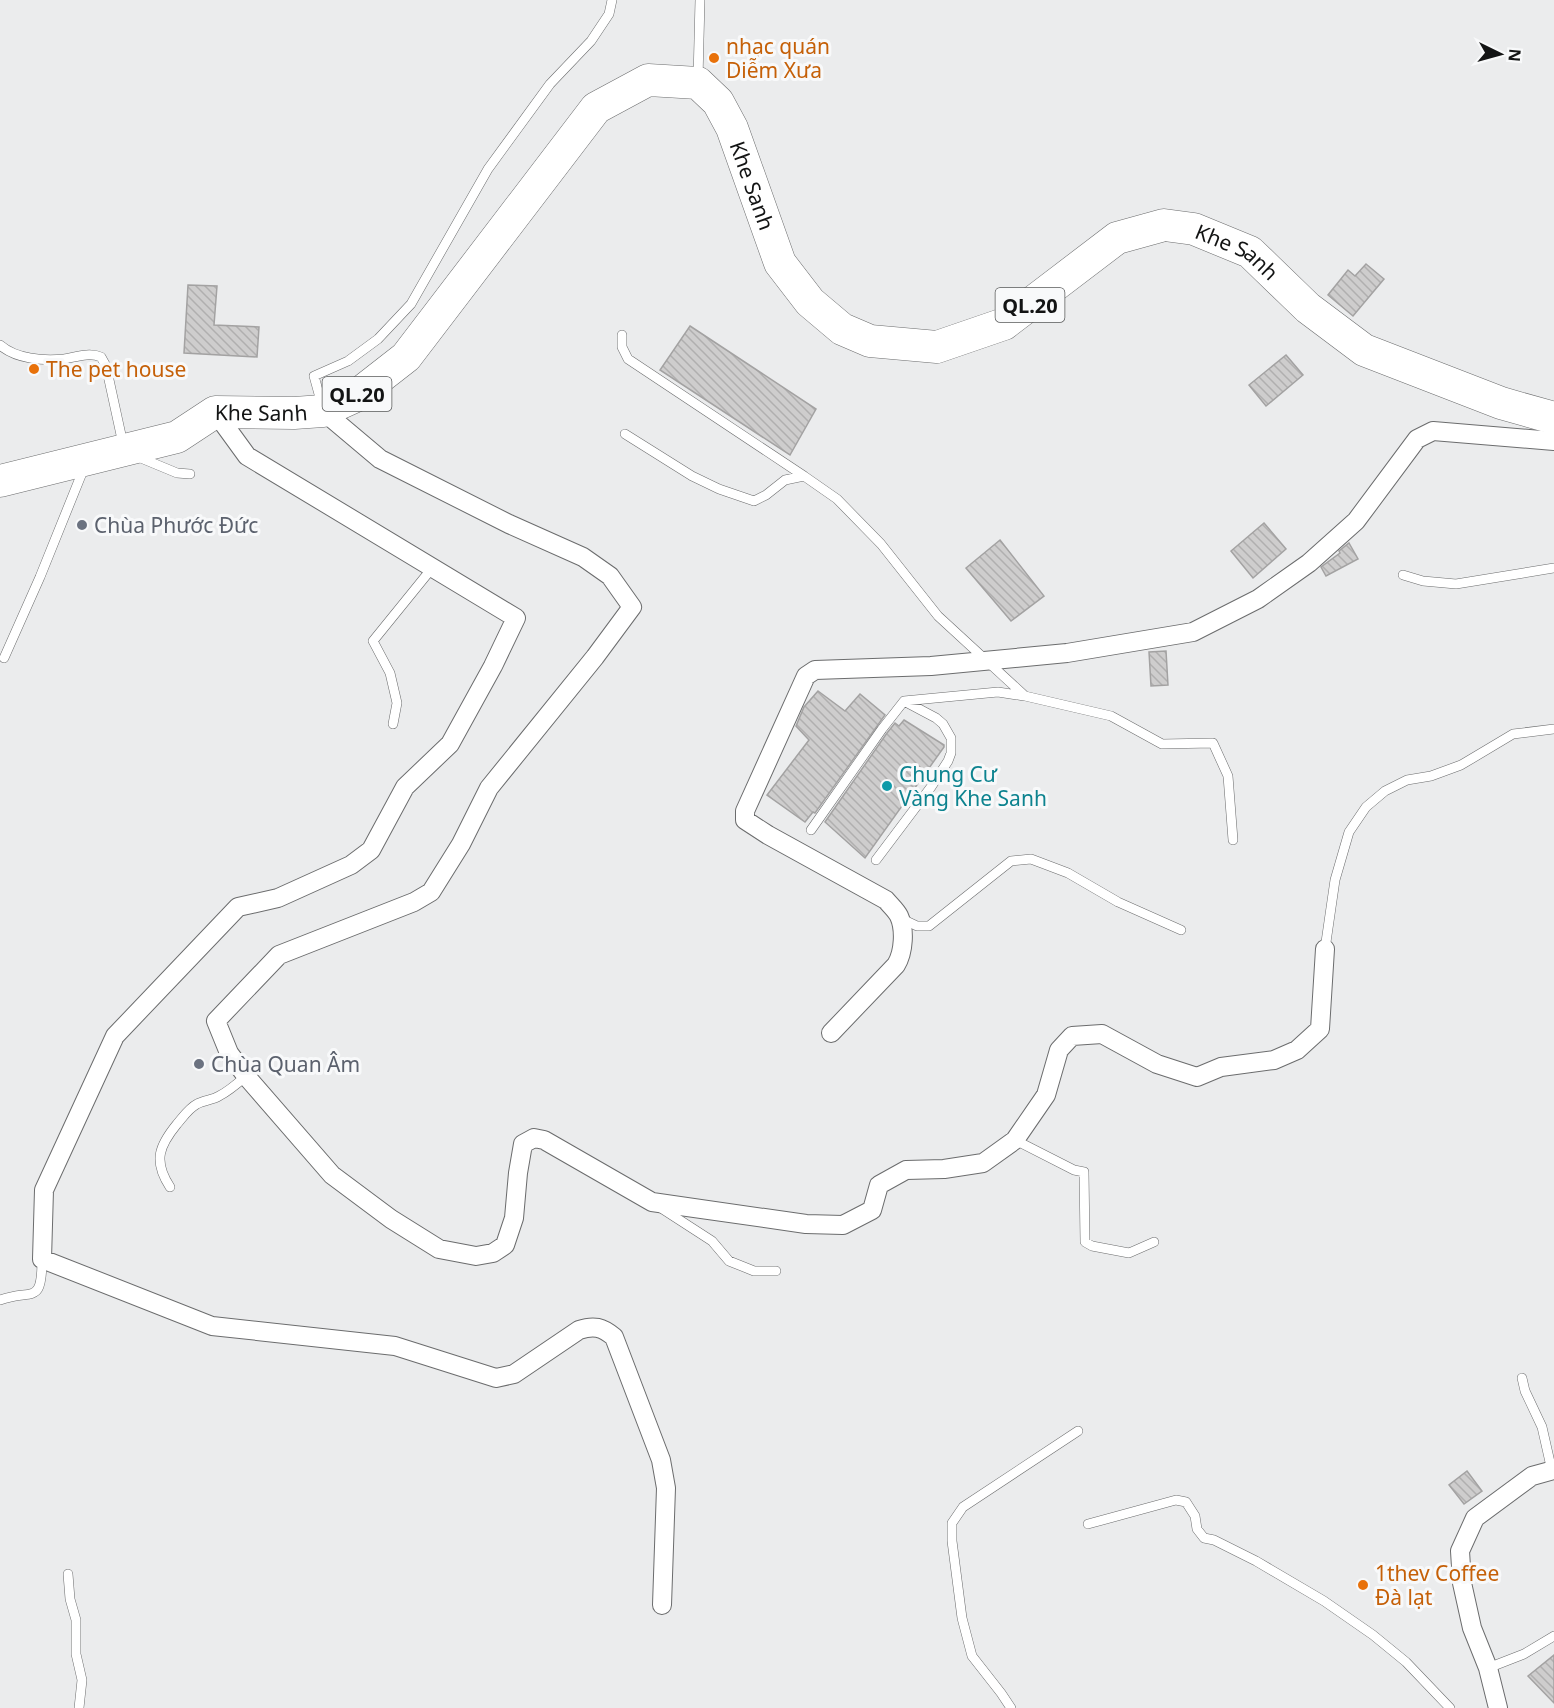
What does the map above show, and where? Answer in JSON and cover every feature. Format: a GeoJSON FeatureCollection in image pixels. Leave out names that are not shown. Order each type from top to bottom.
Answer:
{"type":"FeatureCollection","features":[{"type":"Feature","properties":{"kind":"highway","name":"Khe Sanh"},"geometry":{"type":"LineString","coordinates":[[0,481],[177,437],[215,412],[323,411],[356,396],[406,357],[596,108],[648,80],[698,83],[718,102],[732,128],[780,262],[810,302],[842,329],[870,340],[937,347],[1004,324],[1117,238],[1164,225],[1194,229],[1250,252],[1308,308],[1364,350],[1501,404],[1554,418]]}},
{"type":"Feature","properties":{"kind":"street"},"geometry":{"type":"LineString","coordinates":[[323,411],[380,459],[509,524],[583,557],[610,576],[632,607],[595,657],[489,788],[461,844],[431,892],[414,902],[279,955],[216,1021],[229,1053],[246,1076],[332,1175],[391,1219],[439,1249],[476,1256],[494,1253],[505,1245],[514,1218],[518,1173],[524,1144],[534,1138],[544,1140],[566,1151],[652,1202],[806,1224],[843,1225],[872,1210],[879,1185],[906,1170],[944,1169],[983,1162],[1015,1140],[1046,1095],[1059,1050],[1072,1036],[1102,1034],[1157,1064],[1197,1077],[1221,1067],[1274,1060],[1297,1050],[1320,1029],[1325,949]]}},
{"type":"Feature","properties":{"kind":"street"},"geometry":{"type":"LineString","coordinates":[[215,412],[247,456],[516,618],[493,666],[450,744],[405,787],[371,850],[351,865],[278,898],[237,908],[115,1036],[44,1190],[42,1258],[212,1326],[395,1346],[496,1378],[513,1374],[579,1330],[590,1326],[603,1328],[614,1337],[661,1460],[666,1488],[662,1605]]}},
{"type":"Feature","properties":{"kind":"street"},"geometry":{"type":"LineString","coordinates":[[831,1033],[900,959],[902,951],[900,918],[886,900],[877,894],[745,820],[746,811],[806,676],[815,670],[931,666],[1068,653],[1193,632],[1258,599],[1309,563],[1356,521],[1417,439],[1433,431],[1554,441]]}},
{"type":"Feature","properties":{"kind":"street"},"geometry":{"type":"LineString","coordinates":[[1498,1708],[1488,1668],[1473,1628],[1462,1583],[1460,1551],[1475,1518],[1532,1476],[1553,1471]]}},
{"type":"Feature","properties":{"kind":"lane"},"geometry":{"type":"LineString","coordinates":[[323,411],[314,376],[348,361],[378,339],[411,304],[488,169],[550,84],[591,41],[609,14],[612,0]]}},
{"type":"Feature","properties":{"kind":"lane"},"geometry":{"type":"LineString","coordinates":[[698,83],[700,0]]}},
{"type":"Feature","properties":{"kind":"lane"},"geometry":{"type":"LineString","coordinates":[[622,334],[622,347],[628,359],[837,499],[881,543],[938,616],[1025,696]]}},
{"type":"Feature","properties":{"kind":"lane"},"geometry":{"type":"LineString","coordinates":[[0,345],[4,349],[36,360],[94,354],[101,357],[106,366],[125,451],[177,473],[190,474]]}},
{"type":"Feature","properties":{"kind":"lane"},"geometry":{"type":"LineString","coordinates":[[625,434],[692,476],[719,489],[754,501],[785,480],[804,476]]}},
{"type":"Feature","properties":{"kind":"lane"},"geometry":{"type":"LineString","coordinates":[[4,658],[40,577],[87,460]]}},
{"type":"Feature","properties":{"kind":"lane"},"geometry":{"type":"LineString","coordinates":[[393,724],[397,703],[390,673],[373,640],[433,567]]}},
{"type":"Feature","properties":{"kind":"lane"},"geometry":{"type":"LineString","coordinates":[[1404,575],[1423,581],[1456,584],[1554,568]]}},
{"type":"Feature","properties":{"kind":"lane"},"geometry":{"type":"LineString","coordinates":[[811,830],[904,701],[998,692],[1111,716],[1162,744],[1213,743],[1228,776],[1233,840]]}},
{"type":"Feature","properties":{"kind":"lane"},"geometry":{"type":"LineString","coordinates":[[876,860],[931,787],[951,753],[951,738],[942,724],[936,718],[904,701]]}},
{"type":"Feature","properties":{"kind":"lane"},"geometry":{"type":"LineString","coordinates":[[1325,949],[1335,880],[1349,832],[1366,807],[1385,791],[1407,780],[1431,776],[1461,765],[1513,734],[1554,729]]}},
{"type":"Feature","properties":{"kind":"lane"},"geometry":{"type":"LineString","coordinates":[[900,918],[917,926],[928,926],[1011,861],[1031,859],[1068,873],[1119,902],[1181,930]]}},
{"type":"Feature","properties":{"kind":"lane"},"geometry":{"type":"LineString","coordinates":[[170,1187],[162,1175],[160,1162],[161,1148],[166,1138],[187,1112],[198,1103],[219,1096],[246,1076]]}},
{"type":"Feature","properties":{"kind":"lane"},"geometry":{"type":"LineString","coordinates":[[1015,1140],[1074,1170],[1084,1172],[1085,1242],[1092,1246],[1129,1253],[1154,1242]]}},
{"type":"Feature","properties":{"kind":"lane"},"geometry":{"type":"LineString","coordinates":[[652,1202],[712,1241],[729,1261],[754,1271],[776,1271]]}},
{"type":"Feature","properties":{"kind":"lane"},"geometry":{"type":"LineString","coordinates":[[0,1300],[30,1295],[38,1288],[42,1277],[42,1258]]}},
{"type":"Feature","properties":{"kind":"lane"},"geometry":{"type":"LineString","coordinates":[[1522,1378],[1525,1391],[1542,1426],[1553,1471]]}},
{"type":"Feature","properties":{"kind":"lane"},"geometry":{"type":"LineString","coordinates":[[1011,1708],[976,1663],[967,1640],[952,1541],[952,1523],[963,1507],[1078,1431]]}},
{"type":"Feature","properties":{"kind":"lane"},"geometry":{"type":"LineString","coordinates":[[1088,1524],[1176,1500],[1186,1502],[1195,1516],[1197,1529],[1204,1538],[1214,1540],[1265,1566],[1374,1635],[1406,1662],[1450,1708]]}},
{"type":"Feature","properties":{"kind":"lane"},"geometry":{"type":"LineString","coordinates":[[68,1574],[70,1599],[76,1620],[76,1654],[82,1680],[80,1708]]}},
{"type":"Feature","properties":{"kind":"lane"},"geometry":{"type":"LineString","coordinates":[[1488,1668],[1524,1654],[1554,1636]]}},
{"type":"Feature","properties":{"kind":"building"},"geometry":{"type":"Polygon","coordinates":[[[1366,264],[1384,279],[1353,316],[1328,295],[1348,270],[1355,276],[1366,264]]]}},
{"type":"Feature","properties":{"kind":"building"},"geometry":{"type":"Polygon","coordinates":[[[188,285],[217,286],[214,325],[259,327],[257,357],[184,353],[188,285]]]}},
{"type":"Feature","properties":{"kind":"building"},"geometry":{"type":"Polygon","coordinates":[[[690,326],[816,409],[790,455],[660,370],[690,326]]]}},
{"type":"Feature","properties":{"kind":"building"},"geometry":{"type":"Polygon","coordinates":[[[1286,355],[1303,375],[1266,406],[1249,385],[1286,355]]]}},
{"type":"Feature","properties":{"kind":"building"},"geometry":{"type":"Polygon","coordinates":[[[1264,523],[1286,549],[1253,578],[1231,551],[1264,523]]]}},
{"type":"Feature","properties":{"kind":"building"},"geometry":{"type":"Polygon","coordinates":[[[1000,540],[1044,596],[1011,621],[966,568],[1000,540]]]}},
{"type":"Feature","properties":{"kind":"building"},"geometry":{"type":"Polygon","coordinates":[[[1349,543],[1358,559],[1326,576],[1321,567],[1349,543]]]}},
{"type":"Feature","properties":{"kind":"building"},"geometry":{"type":"Polygon","coordinates":[[[1166,651],[1168,685],[1151,686],[1149,652],[1166,651]]]}},
{"type":"Feature","properties":{"kind":"building"},"geometry":{"type":"Polygon","coordinates":[[[818,691],[845,711],[860,694],[885,715],[815,813],[813,812],[805,822],[767,795],[809,740],[796,726],[804,707],[818,691]]]}},
{"type":"Feature","properties":{"kind":"building","name":"Chung Cư Vàng Khe Sanh"},"geometry":{"type":"Polygon","coordinates":[[[904,720],[944,747],[865,858],[825,822],[887,733],[895,723],[899,726],[904,720]]]}},
{"type":"Feature","properties":{"kind":"building"},"geometry":{"type":"Polygon","coordinates":[[[1467,1471],[1482,1491],[1464,1504],[1449,1485],[1467,1471]]]}},
{"type":"Feature","properties":{"kind":"building"},"geometry":{"type":"Polygon","coordinates":[[[1554,1655],[1554,1703],[1528,1676],[1554,1655]]]}},
{"type":"Feature","properties":{"kind":"place","name":"nhạc quán Diễm Xưa"},"geometry":{"type":"Point","coordinates":[714,58]}},
{"type":"Feature","properties":{"kind":"place","name":"The pet house"},"geometry":{"type":"Point","coordinates":[34,369]}},
{"type":"Feature","properties":{"kind":"place","name":"Chùa Phước Đức"},"geometry":{"type":"Point","coordinates":[82,525]}},
{"type":"Feature","properties":{"kind":"place","name":"Chung Cư Vàng Khe Sanh"},"geometry":{"type":"Point","coordinates":[887,786]}},
{"type":"Feature","properties":{"kind":"place","name":"Chùa Quan Âm"},"geometry":{"type":"Point","coordinates":[199,1064]}},
{"type":"Feature","properties":{"kind":"place","name":"1thev Coffee Đà lạt"},"geometry":{"type":"Point","coordinates":[1363,1585]}}]}
